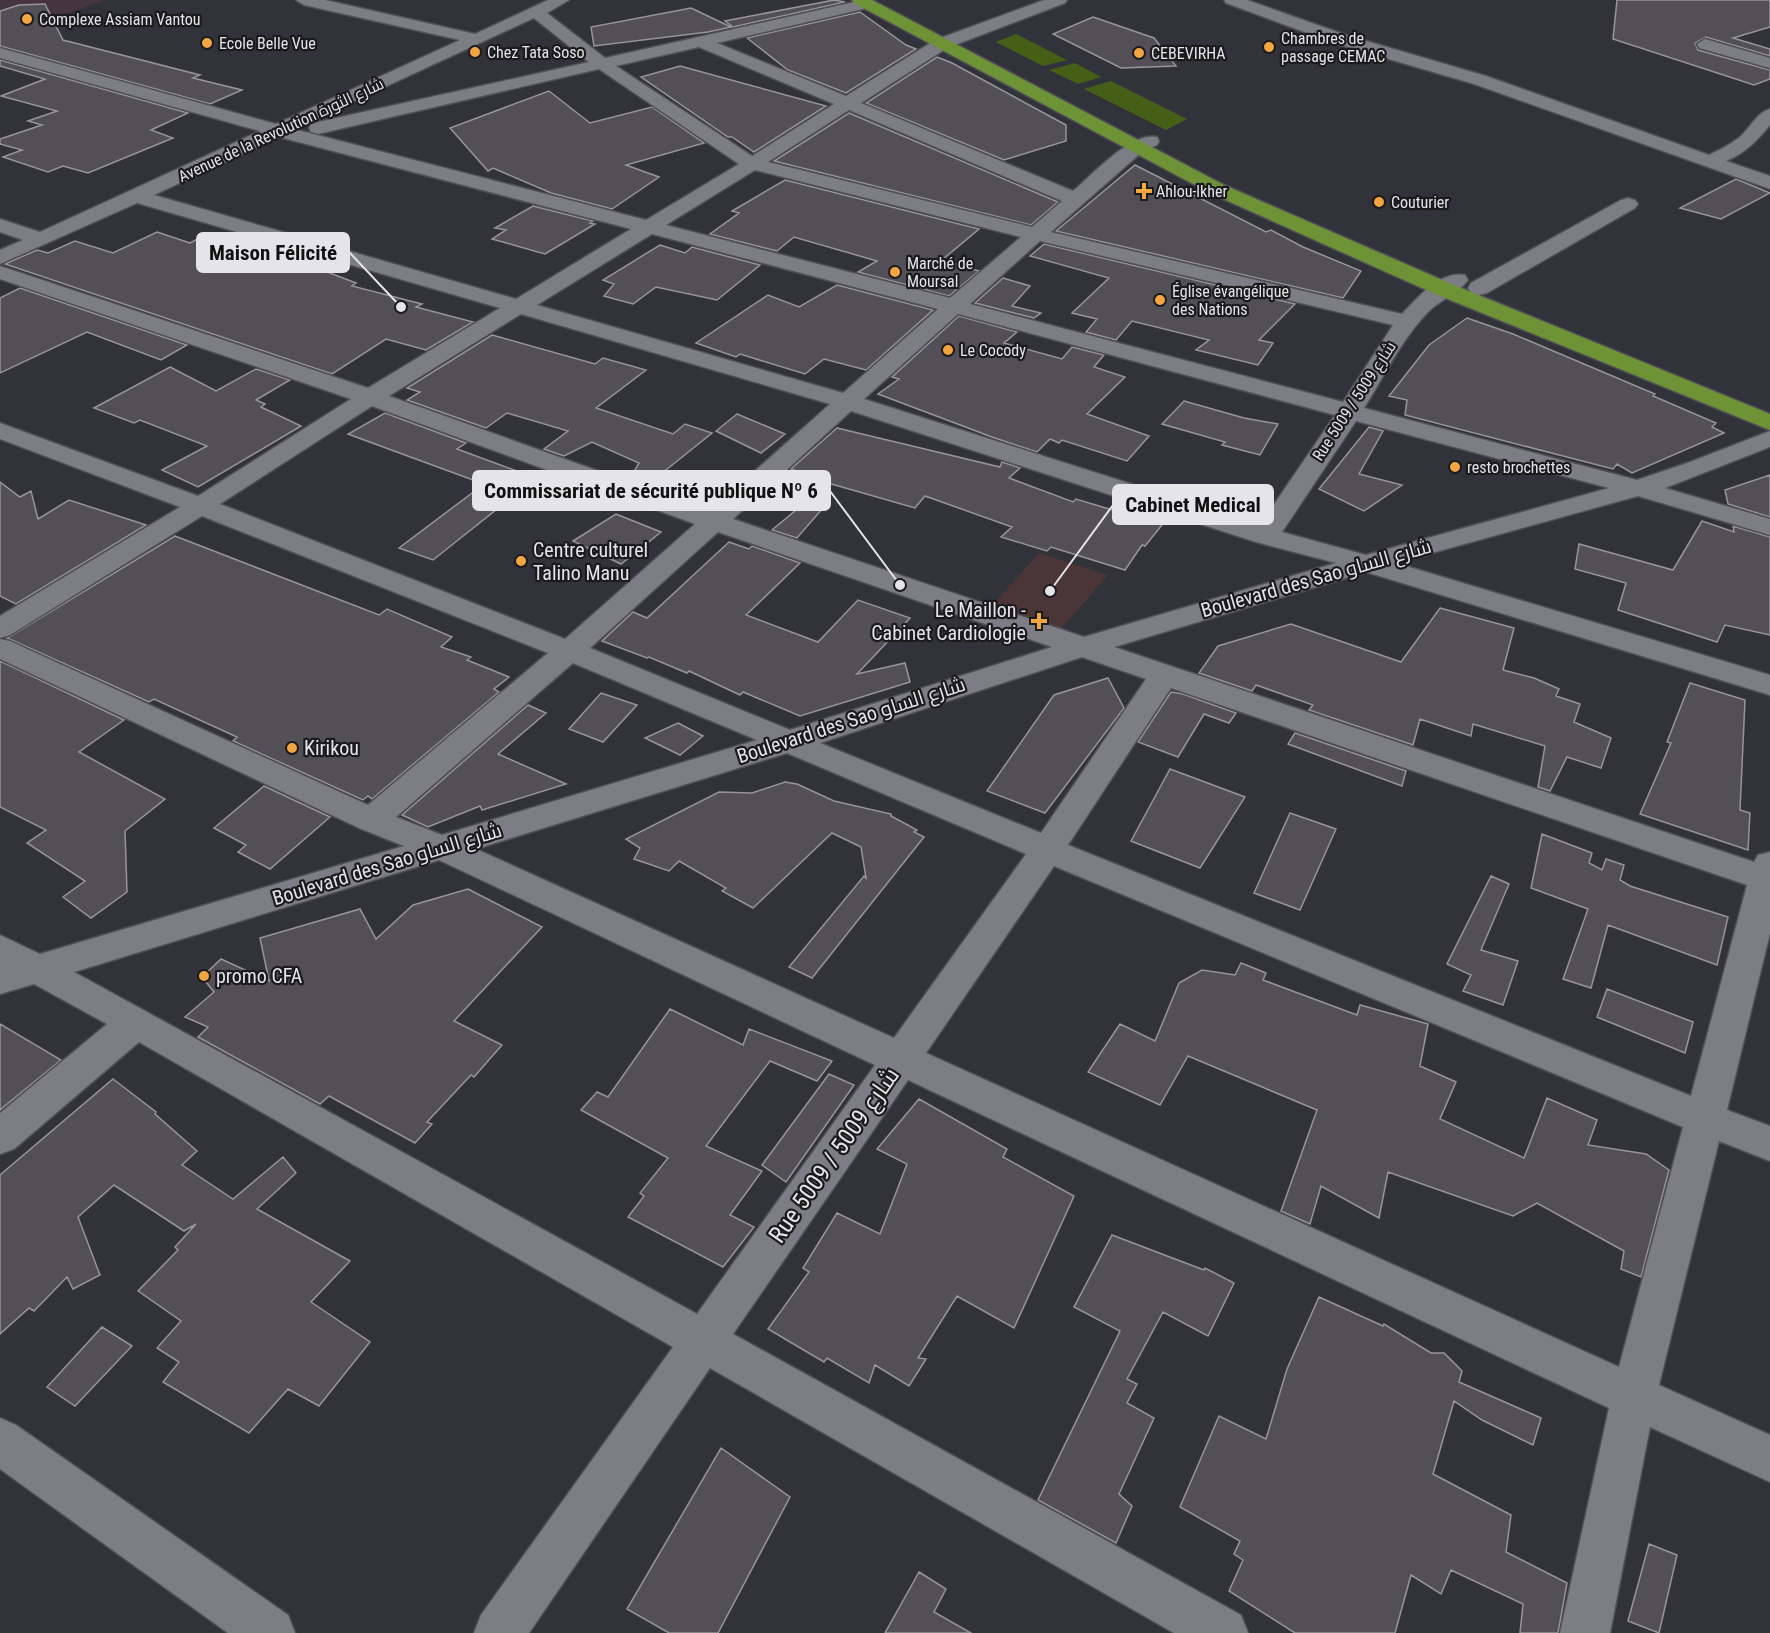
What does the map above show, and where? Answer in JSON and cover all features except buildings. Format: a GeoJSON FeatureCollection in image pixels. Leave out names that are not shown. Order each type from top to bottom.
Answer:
{"type":"FeatureCollection","features":[{"type":"Feature","properties":{"kind":"main road"},"geometry":{"type":"LineString","coordinates":[[871,1],[1143,144],[1217,189],[1459,286],[1770,406]]}},
{"type":"Feature","properties":{"kind":"main road"},"geometry":{"type":"LineString","coordinates":[[1459,286],[1770,423]]}},
{"type":"Feature","properties":{"kind":"street"},"geometry":{"type":"LineString","coordinates":[[304,0],[477,39]]}},
{"type":"Feature","properties":{"kind":"street","name":"Avenue de la Revolution شارع الثورة"},"geometry":{"type":"LineString","coordinates":[[0,258],[136,196],[284,133],[561,0]]}},
{"type":"Feature","properties":{"kind":"street"},"geometry":{"type":"LineString","coordinates":[[0,629],[200,506],[370,397],[950,41],[1059,0]]}},
{"type":"Feature","properties":{"kind":"street"},"geometry":{"type":"LineString","coordinates":[[1232,0],[1340,39],[1480,80],[1770,183]]}},
{"type":"Feature","properties":{"kind":"street"},"geometry":{"type":"LineString","coordinates":[[284,133],[871,1]]}},
{"type":"Feature","properties":{"kind":"street"},"geometry":{"type":"LineString","coordinates":[[536,12],[601,63],[753,164],[1035,234],[1405,321]]}},
{"type":"Feature","properties":{"kind":"street"},"geometry":{"type":"LineString","coordinates":[[699,41],[1075,199]]}},
{"type":"Feature","properties":{"kind":"street"},"geometry":{"type":"LineString","coordinates":[[1705,44],[1770,63]]}},
{"type":"Feature","properties":{"kind":"street"},"geometry":{"type":"LineString","coordinates":[[0,53],[284,133],[953,306],[1637,488],[1770,527]]}},
{"type":"Feature","properties":{"kind":"street"},"geometry":{"type":"LineString","coordinates":[[1708,162],[1733,151],[1748,139],[1770,114]]}},
{"type":"Feature","properties":{"kind":"street"},"geometry":{"type":"LineString","coordinates":[[371,820],[569,651],[845,401],[1035,234],[1143,144]]}},
{"type":"Feature","properties":{"kind":"street"},"geometry":{"type":"LineString","coordinates":[[136,196],[845,401],[1266,536],[1366,562],[1770,685]]}},
{"type":"Feature","properties":{"kind":"street","name":"Rue 5009 / شارع 5009"},"geometry":{"type":"LineString","coordinates":[[1266,536],[1350,412],[1405,321],[1459,286],[1628,204]]}},
{"type":"Feature","properties":{"kind":"street"},"geometry":{"type":"LineString","coordinates":[[0,225],[42,239]]}},
{"type":"Feature","properties":{"kind":"street"},"geometry":{"type":"LineString","coordinates":[[0,272],[370,397],[712,521],[1080,647],[1769,874],[1634,1395],[1585,1633]]}},
{"type":"Feature","properties":{"kind":"street"},"geometry":{"type":"LineString","coordinates":[[0,430],[569,651],[1047,850],[1770,1144]]}},
{"type":"Feature","properties":{"kind":"street"},"geometry":{"type":"LineString","coordinates":[[1703,466],[1770,438]]}},
{"type":"Feature","properties":{"kind":"street"},"geometry":{"type":"LineString","coordinates":[[1703,466],[1770,459]]}},
{"type":"Feature","properties":{"kind":"street","name":"Boulevard des Sao شارع الساو"},"geometry":{"type":"LineString","coordinates":[[12,966],[443,848],[558,810],[786,742],[1080,647],[1366,562],[1637,488],[1703,466]]}},
{"type":"Feature","properties":{"kind":"street"},"geometry":{"type":"LineString","coordinates":[[0,648],[371,820],[443,848],[902,1057],[1770,1459]]}},
{"type":"Feature","properties":{"kind":"street","name":"Rue 5009 / شارع 5009"},"geometry":{"type":"LineString","coordinates":[[499,1633],[1047,850],[1165,674]]}},
{"type":"Feature","properties":{"kind":"street"},"geometry":{"type":"LineString","coordinates":[[12,966],[136,1022],[1222,1633]]}},
{"type":"Feature","properties":{"kind":"street"},"geometry":{"type":"LineString","coordinates":[[0,1137],[136,1022]]}},
{"type":"Feature","properties":{"kind":"street"},"geometry":{"type":"LineString","coordinates":[[0,1441],[270,1633]]}},
{"type":"Feature","properties":{"kind":"shaded area","name":"Complexe Assiam Vantou"},"geometry":{"type":"Polygon","coordinates":[[[0,0],[104,0],[1,38],[0,0]]]}},
{"type":"Feature","properties":{"kind":"shaded area"},"geometry":{"type":"Polygon","coordinates":[[[1039,553],[1108,575],[1060,630],[992,606],[1039,553]]]}},
{"type":"Feature","properties":{"kind":"green space"},"geometry":{"type":"Polygon","coordinates":[[[1016,34],[1067,60],[1043,66],[996,42],[1016,34]]]}},
{"type":"Feature","properties":{"kind":"green space"},"geometry":{"type":"Polygon","coordinates":[[[1075,63],[1101,77],[1078,84],[1049,70],[1075,63]]]}},
{"type":"Feature","properties":{"kind":"green space"},"geometry":{"type":"Polygon","coordinates":[[[1111,81],[1187,119],[1166,130],[1084,89],[1111,81]]]}},
{"type":"Feature","properties":{"kind":"place","name":"Complexe Assiam Vantou"},"geometry":{"type":"Point","coordinates":[27,19]}},
{"type":"Feature","properties":{"kind":"place","name":"Ecole Belle Vue"},"geometry":{"type":"Point","coordinates":[207,43]}},
{"type":"Feature","properties":{"kind":"place","name":"Chambres de passage CEMAC"},"geometry":{"type":"Point","coordinates":[1269,47]}},
{"type":"Feature","properties":{"kind":"place","name":"Chez Tata Soso"},"geometry":{"type":"Point","coordinates":[475,52]}},
{"type":"Feature","properties":{"kind":"place","name":"CEBEVIRHA"},"geometry":{"type":"Point","coordinates":[1139,53]}},
{"type":"Feature","properties":{"kind":"place","name":"Ahlou-lkher"},"geometry":{"type":"Point","coordinates":[1144,191]}},
{"type":"Feature","properties":{"kind":"place","name":"Couturier"},"geometry":{"type":"Point","coordinates":[1379,202]}},
{"type":"Feature","properties":{"kind":"place","name":"Marché de Moursal"},"geometry":{"type":"Point","coordinates":[895,272]}},
{"type":"Feature","properties":{"kind":"place","name":"Église évangélique des Nations"},"geometry":{"type":"Point","coordinates":[1160,300]}},
{"type":"Feature","properties":{"kind":"place","name":"Maison Félicité"},"geometry":{"type":"Point","coordinates":[401,307]}},
{"type":"Feature","properties":{"kind":"place","name":"Le Cocody"},"geometry":{"type":"Point","coordinates":[948,350]}},
{"type":"Feature","properties":{"kind":"place","name":"resto brochettes"},"geometry":{"type":"Point","coordinates":[1455,467]}},
{"type":"Feature","properties":{"kind":"place","name":"Centre culturel Talino Manu"},"geometry":{"type":"Point","coordinates":[521,561]}},
{"type":"Feature","properties":{"kind":"place","name":"Commissariat de sécurité publique Nº 6"},"geometry":{"type":"Point","coordinates":[900,585]}},
{"type":"Feature","properties":{"kind":"place","name":"Cabinet Medical"},"geometry":{"type":"Point","coordinates":[1050,591]}},
{"type":"Feature","properties":{"kind":"place","name":"Le Maillon - Cabinet Cardiologie"},"geometry":{"type":"Point","coordinates":[1039,621]}},
{"type":"Feature","properties":{"kind":"place","name":"Kirikou"},"geometry":{"type":"Point","coordinates":[292,748]}},
{"type":"Feature","properties":{"kind":"place","name":"promo CFA"},"geometry":{"type":"Point","coordinates":[204,976]}}]}
